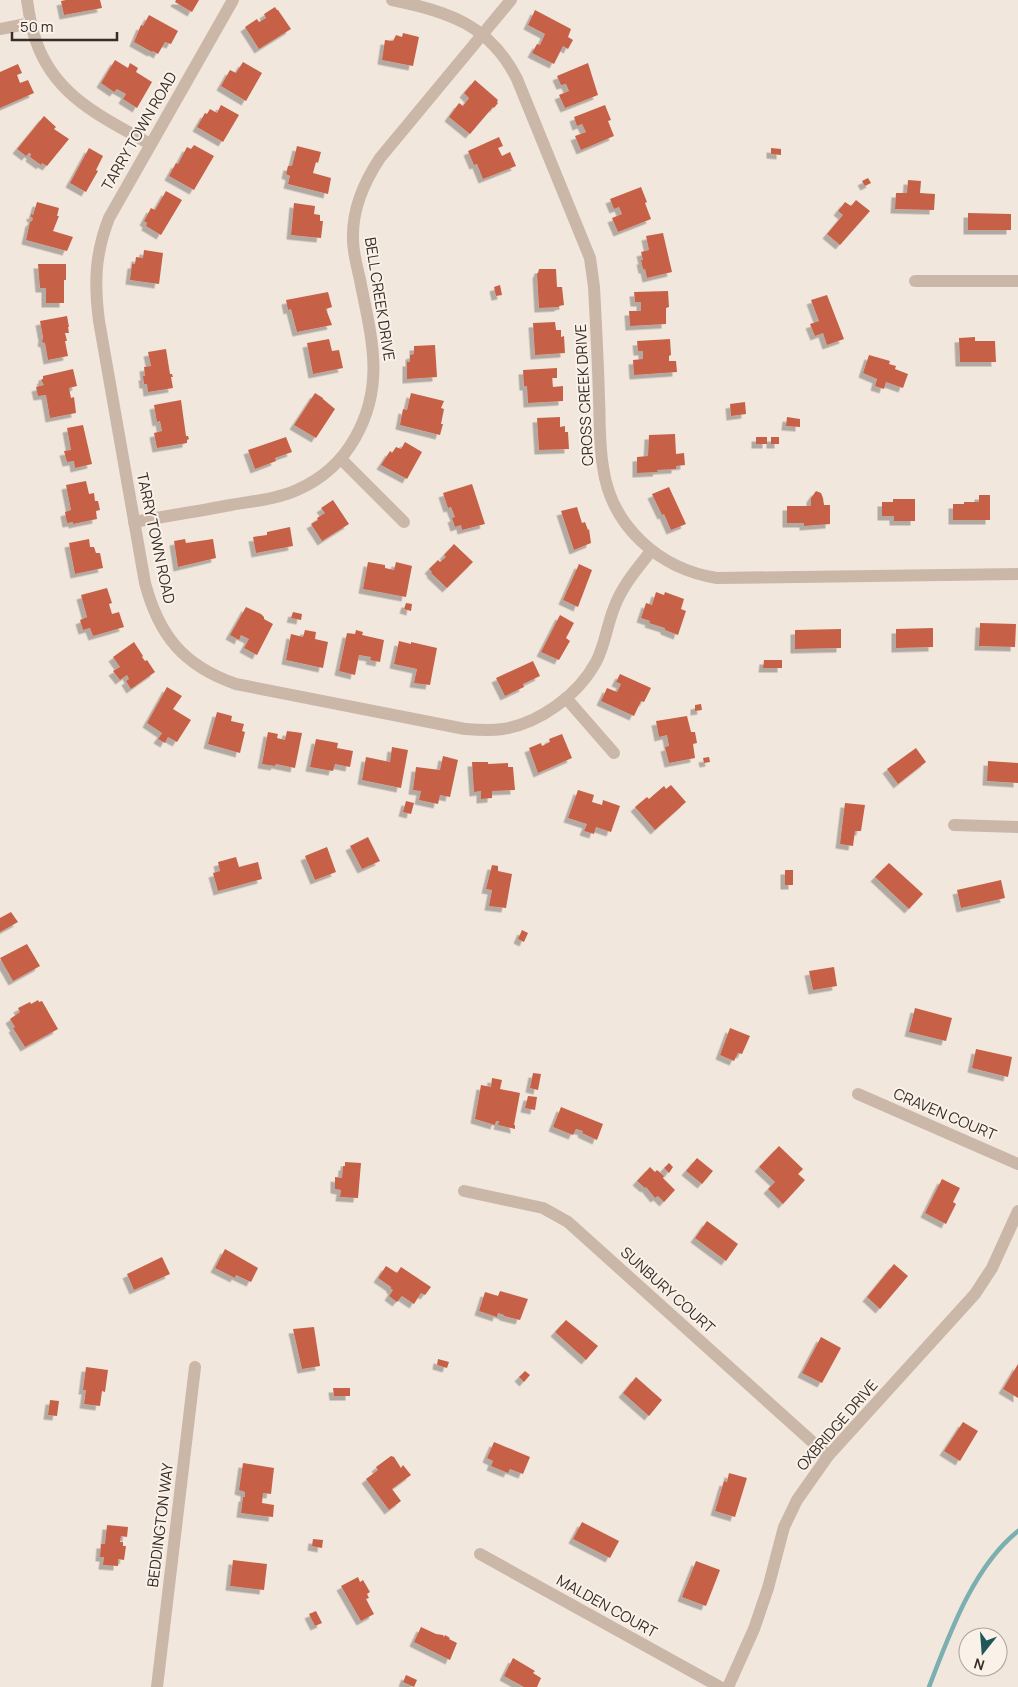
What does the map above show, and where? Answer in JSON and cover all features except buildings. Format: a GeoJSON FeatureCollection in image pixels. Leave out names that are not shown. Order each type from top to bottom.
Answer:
{"type":"FeatureCollection","features":[{"type":"Feature","properties":{"kind":"street"},"geometry":{"type":"LineString","coordinates":[[27,0],[31,24],[42,57],[60,85],[74,99],[88,109],[150,144]]}},
{"type":"Feature","properties":{"kind":"street","name":"TARRY TOWN ROAD"},"geometry":{"type":"LineString","coordinates":[[233,0],[109,218],[99,251],[95,286],[99,321],[145,584],[162,628],[191,661],[206,672],[221,679],[256,689],[465,729],[485,731],[504,729],[534,720],[566,698],[588,674],[596,661],[620,593],[651,551]]}},
{"type":"Feature","properties":{"kind":"street","name":"CROSS CREEK DRIVE"},"geometry":{"type":"LineString","coordinates":[[392,0],[446,13],[460,20],[483,35],[504,55],[518,79],[587,248],[594,287],[605,478],[612,502],[634,536],[651,551],[686,571],[708,577],[726,579],[1018,574]]}},
{"type":"Feature","properties":{"kind":"street","name":"BELL CREEK DRIVE"},"geometry":{"type":"LineString","coordinates":[[134,522],[281,496],[312,482],[341,459],[353,442],[368,412],[374,380],[373,344],[353,238],[359,198],[370,173],[380,158],[511,0]]}},
{"type":"Feature","properties":{"kind":"street"},"geometry":{"type":"LineString","coordinates":[[0,29],[31,24]]}},
{"type":"Feature","properties":{"kind":"street"},"geometry":{"type":"LineString","coordinates":[[915,281],[1018,281]]}},
{"type":"Feature","properties":{"kind":"street"},"geometry":{"type":"LineString","coordinates":[[341,459],[404,522]]}},
{"type":"Feature","properties":{"kind":"street"},"geometry":{"type":"LineString","coordinates":[[566,698],[614,753]]}},
{"type":"Feature","properties":{"kind":"street"},"geometry":{"type":"LineString","coordinates":[[954,826],[1018,827]]}},
{"type":"Feature","properties":{"kind":"street","name":"CRAVEN COURT"},"geometry":{"type":"LineString","coordinates":[[858,1094],[1018,1164]]}},
{"type":"Feature","properties":{"kind":"street","name":"SUNBURY COURT"},"geometry":{"type":"LineString","coordinates":[[464,1191],[542,1208],[568,1222],[828,1456]]}},
{"type":"Feature","properties":{"kind":"street","name":"OXBRIDGE DRIVE"},"geometry":{"type":"LineString","coordinates":[[728,1687],[754,1629],[768,1588],[778,1546],[790,1513],[807,1485],[828,1456],[980,1287],[992,1268],[1018,1211]]}},
{"type":"Feature","properties":{"kind":"street","name":"BEDDINGTON WAY"},"geometry":{"type":"LineString","coordinates":[[157,1687],[195,1367]]}},
{"type":"Feature","properties":{"kind":"street","name":"MALDEN COURT"},"geometry":{"type":"LineString","coordinates":[[480,1554],[720,1687]]}},
{"type":"Feature","properties":{"kind":"waterway"},"geometry":{"type":"LineString","coordinates":[[929,1687],[954,1624],[975,1582],[1002,1546],[1018,1531]]}}]}
